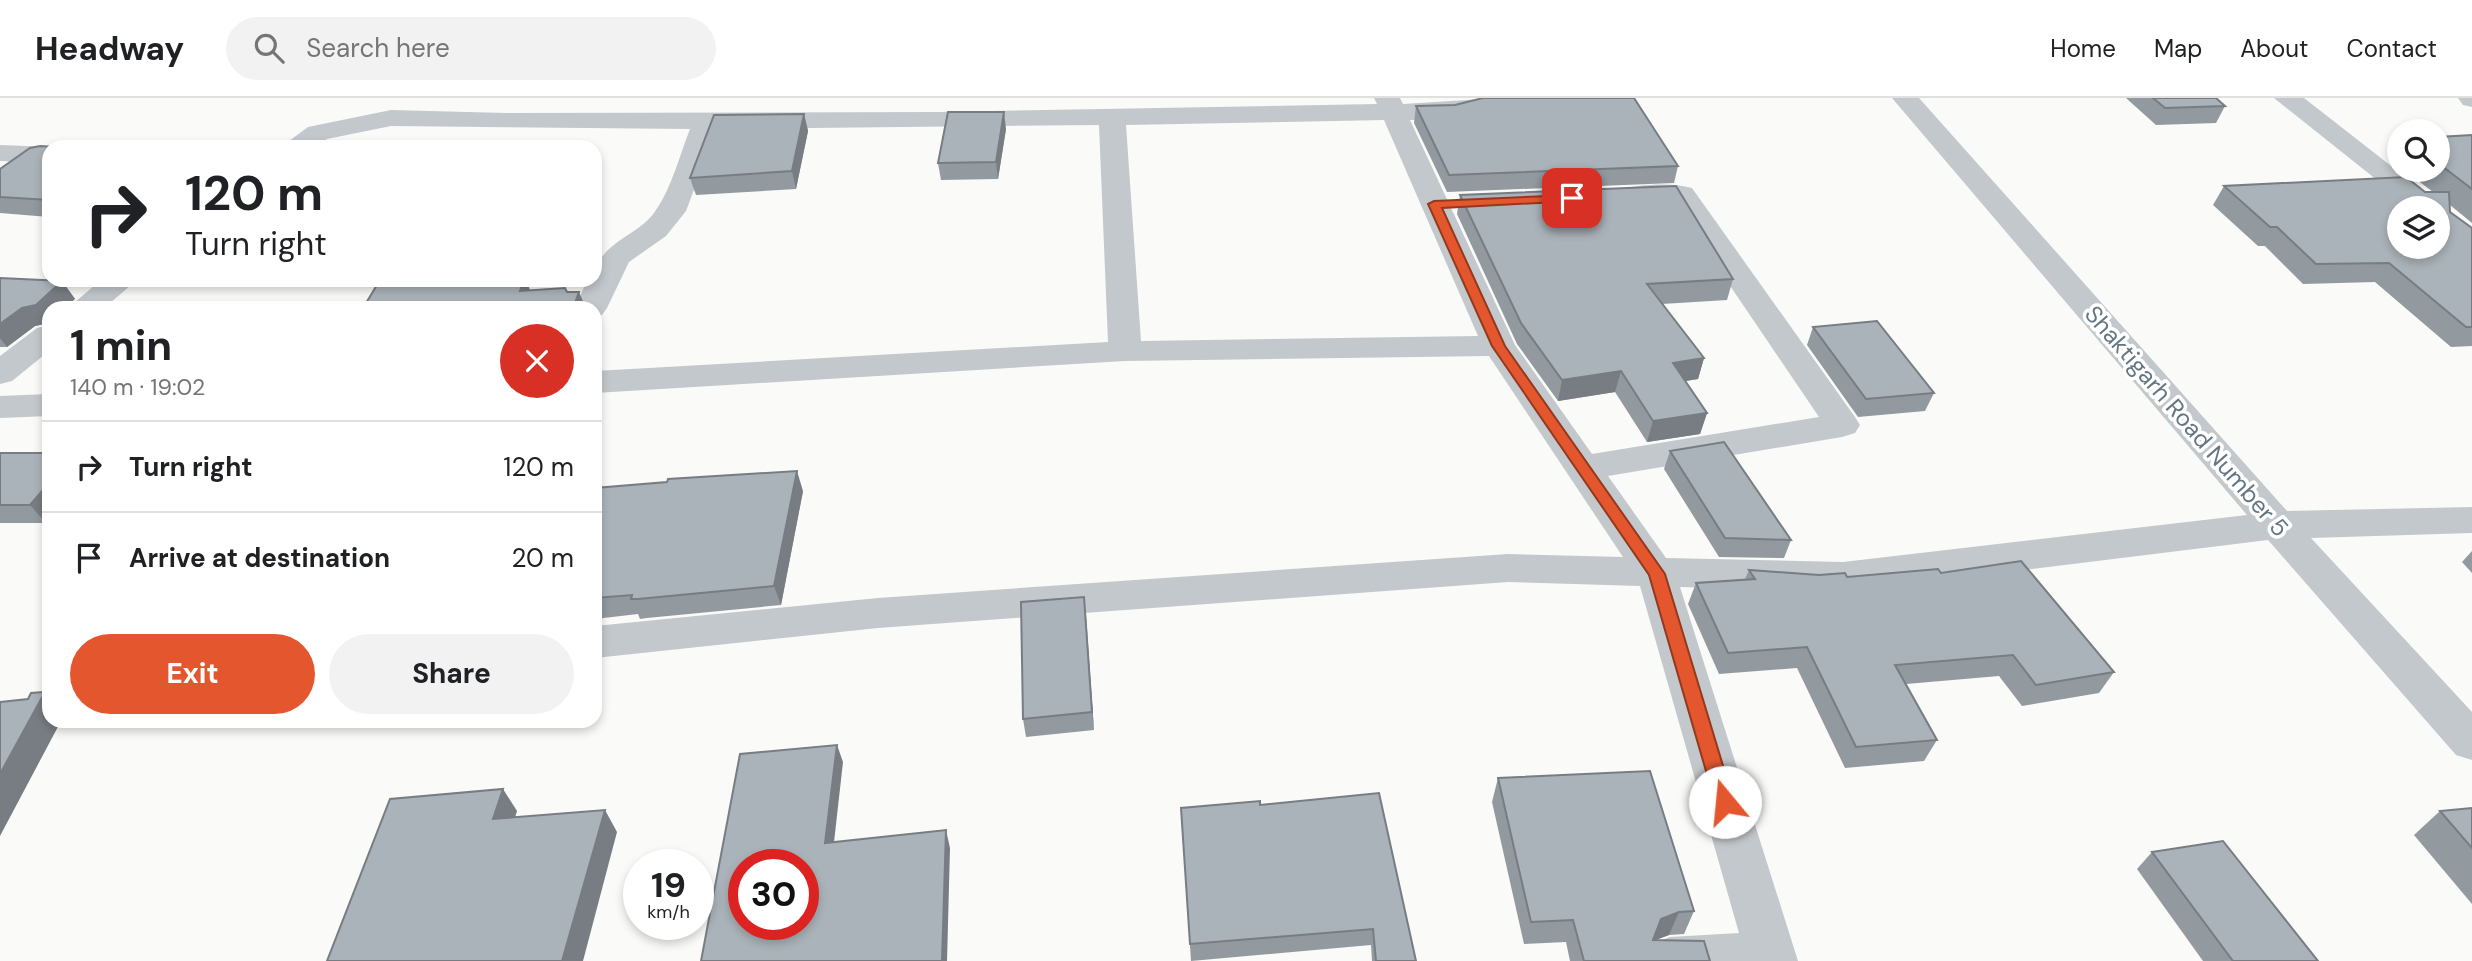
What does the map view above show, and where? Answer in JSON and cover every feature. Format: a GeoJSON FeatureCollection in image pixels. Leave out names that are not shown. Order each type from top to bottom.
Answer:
{"type":"FeatureCollection","features":[{"type":"Feature","properties":{"kind":"street"},"geometry":{"type":"LineString","coordinates":[[306,140],[318,133],[391,118],[506,121],[1112,118],[1389,104],[1453,111],[1474,107],[1486,102],[1486,98]]}},
{"type":"Feature","properties":{"kind":"street","name":"Shaktigarh Road Number 5"},"geometry":{"type":"LineString","coordinates":[[1905,98],[2277,526],[2472,742]]}},
{"type":"Feature","properties":{"kind":"street"},"geometry":{"type":"LineString","coordinates":[[2287,98],[2414,196]]}},
{"type":"Feature","properties":{"kind":"street"},"geometry":{"type":"LineString","coordinates":[[1389,104],[1448,204],[1499,346],[1656,574],[1772,958],[1670,961]]}},
{"type":"Feature","properties":{"kind":"street"},"geometry":{"type":"LineString","coordinates":[[1112,118],[1125,351]]}},
{"type":"Feature","properties":{"kind":"street"},"geometry":{"type":"LineString","coordinates":[[602,283],[617,257],[656,230],[670,211],[707,120]]}},
{"type":"Feature","properties":{"kind":"street"},"geometry":{"type":"LineString","coordinates":[[491,140],[506,121]]}},
{"type":"Feature","properties":{"kind":"street"},"geometry":{"type":"LineString","coordinates":[[0,153],[42,155]]}},
{"type":"Feature","properties":{"kind":"street"},"geometry":{"type":"LineString","coordinates":[[1581,468],[1842,425],[1682,194],[1599,197]]}},
{"type":"Feature","properties":{"kind":"street"},"geometry":{"type":"LineString","coordinates":[[94,301],[112,287]]}},
{"type":"Feature","properties":{"kind":"street"},"geometry":{"type":"LineString","coordinates":[[0,373],[26,345]]}},
{"type":"Feature","properties":{"kind":"street"},"geometry":{"type":"LineString","coordinates":[[602,382],[1125,351],[1499,346]]}},
{"type":"Feature","properties":{"kind":"street"},"geometry":{"type":"LineString","coordinates":[[0,407],[42,405]]}},
{"type":"Feature","properties":{"kind":"street"},"geometry":{"type":"LineString","coordinates":[[602,641],[877,613],[1495,569],[1843,577],[2277,526],[2472,520]]}},
{"type":"Feature","properties":{"kind":"building"},"geometry":{"type":"Polygon","coordinates":[[[1483,98],[1634,98],[1678,166],[1449,175],[1416,106],[1455,105],[1483,98]]]}},
{"type":"Feature","properties":{"kind":"building"},"geometry":{"type":"Polygon","coordinates":[[[2153,98],[2216,98],[2225,106],[2165,108],[2153,98]]]}},
{"type":"Feature","properties":{"kind":"building"},"geometry":{"type":"Polygon","coordinates":[[[948,112],[1004,112],[996,162],[938,163],[948,112]]]}},
{"type":"Feature","properties":{"kind":"building"},"geometry":{"type":"Polygon","coordinates":[[[804,114],[792,171],[690,178],[714,115],[804,114]]]}},
{"type":"Feature","properties":{"kind":"building"},"geometry":{"type":"Polygon","coordinates":[[[2472,135],[2472,189],[2450,172],[2450,136],[2472,135]]]}},
{"type":"Feature","properties":{"kind":"building"},"geometry":{"type":"Polygon","coordinates":[[[42,146],[42,200],[0,197],[0,169],[30,148],[42,146]]]}},
{"type":"Feature","properties":{"kind":"building"},"geometry":{"type":"Polygon","coordinates":[[[2387,178],[2387,182],[2412,182],[2425,192],[2449,192],[2449,196],[2387,196],[2387,259],[2450,259],[2450,212],[2472,228],[2472,327],[2466,327],[2389,263],[2316,264],[2277,227],[2270,227],[2224,186],[2387,178]]]}},
{"type":"Feature","properties":{"kind":"building"},"geometry":{"type":"Polygon","coordinates":[[[1676,186],[1733,279],[1647,284],[1704,358],[1673,363],[1707,413],[1653,421],[1621,371],[1562,380],[1521,323],[1460,195],[1676,186]]]}},
{"type":"Feature","properties":{"kind":"building"},"geometry":{"type":"Polygon","coordinates":[[[0,278],[42,280],[42,287],[56,287],[36,305],[22,308],[0,324],[0,278]]]}},
{"type":"Feature","properties":{"kind":"building"},"geometry":{"type":"Polygon","coordinates":[[[376,287],[521,287],[520,291],[565,288],[567,292],[579,292],[576,301],[367,301],[376,287]]]}},
{"type":"Feature","properties":{"kind":"building"},"geometry":{"type":"Polygon","coordinates":[[[1877,321],[1934,393],[1866,399],[1813,327],[1877,321]]]}},
{"type":"Feature","properties":{"kind":"building"},"geometry":{"type":"Polygon","coordinates":[[[1724,442],[1791,540],[1725,538],[1670,451],[1724,442]]]}},
{"type":"Feature","properties":{"kind":"building"},"geometry":{"type":"Polygon","coordinates":[[[0,453],[42,453],[42,491],[30,505],[0,505],[0,453]]]}},
{"type":"Feature","properties":{"kind":"building"},"geometry":{"type":"Polygon","coordinates":[[[797,471],[774,586],[638,599],[631,599],[632,595],[602,597],[602,487],[667,482],[668,479],[797,471]]]}},
{"type":"Feature","properties":{"kind":"building"},"geometry":{"type":"Polygon","coordinates":[[[2021,561],[2114,672],[2036,685],[2013,655],[1895,665],[1937,740],[1856,747],[1807,647],[1728,653],[1696,583],[1755,579],[1749,570],[1819,575],[1845,573],[1847,577],[1938,569],[1941,573],[2021,561]]]}},
{"type":"Feature","properties":{"kind":"building"},"geometry":{"type":"Polygon","coordinates":[[[1084,597],[1092,712],[1023,719],[1021,602],[1084,597]]]}},
{"type":"Feature","properties":{"kind":"building"},"geometry":{"type":"Polygon","coordinates":[[[42,692],[42,697],[0,774],[0,702],[28,699],[31,693],[42,692]]]}},
{"type":"Feature","properties":{"kind":"building"},"geometry":{"type":"Polygon","coordinates":[[[837,745],[825,843],[946,830],[942,961],[701,961],[705,940],[714,940],[714,892],[740,754],[837,745]]]}},
{"type":"Feature","properties":{"kind":"building"},"geometry":{"type":"Polygon","coordinates":[[[1650,771],[1694,911],[1679,912],[1661,919],[1653,940],[1704,941],[1710,961],[1584,961],[1573,920],[1531,922],[1498,778],[1650,771]]]}},
{"type":"Feature","properties":{"kind":"building"},"geometry":{"type":"Polygon","coordinates":[[[503,789],[493,819],[605,810],[562,961],[327,961],[390,799],[503,789]]]}},
{"type":"Feature","properties":{"kind":"building"},"geometry":{"type":"Polygon","coordinates":[[[1379,793],[1416,961],[1376,961],[1373,929],[1190,944],[1181,808],[1260,801],[1260,805],[1379,793]]]}},
{"type":"Feature","properties":{"kind":"building"},"geometry":{"type":"Polygon","coordinates":[[[2472,808],[2472,848],[2440,811],[2472,808]]]}},
{"type":"Feature","properties":{"kind":"building"},"geometry":{"type":"Polygon","coordinates":[[[2223,841],[2318,961],[2233,961],[2152,852],[2223,841]]]}},
{"type":"Feature","properties":{"kind":"route"},"geometry":{"type":"LineString","coordinates":[[1572,198],[1434,204],[1499,346],[1656,574],[1725,802]]}}]}
